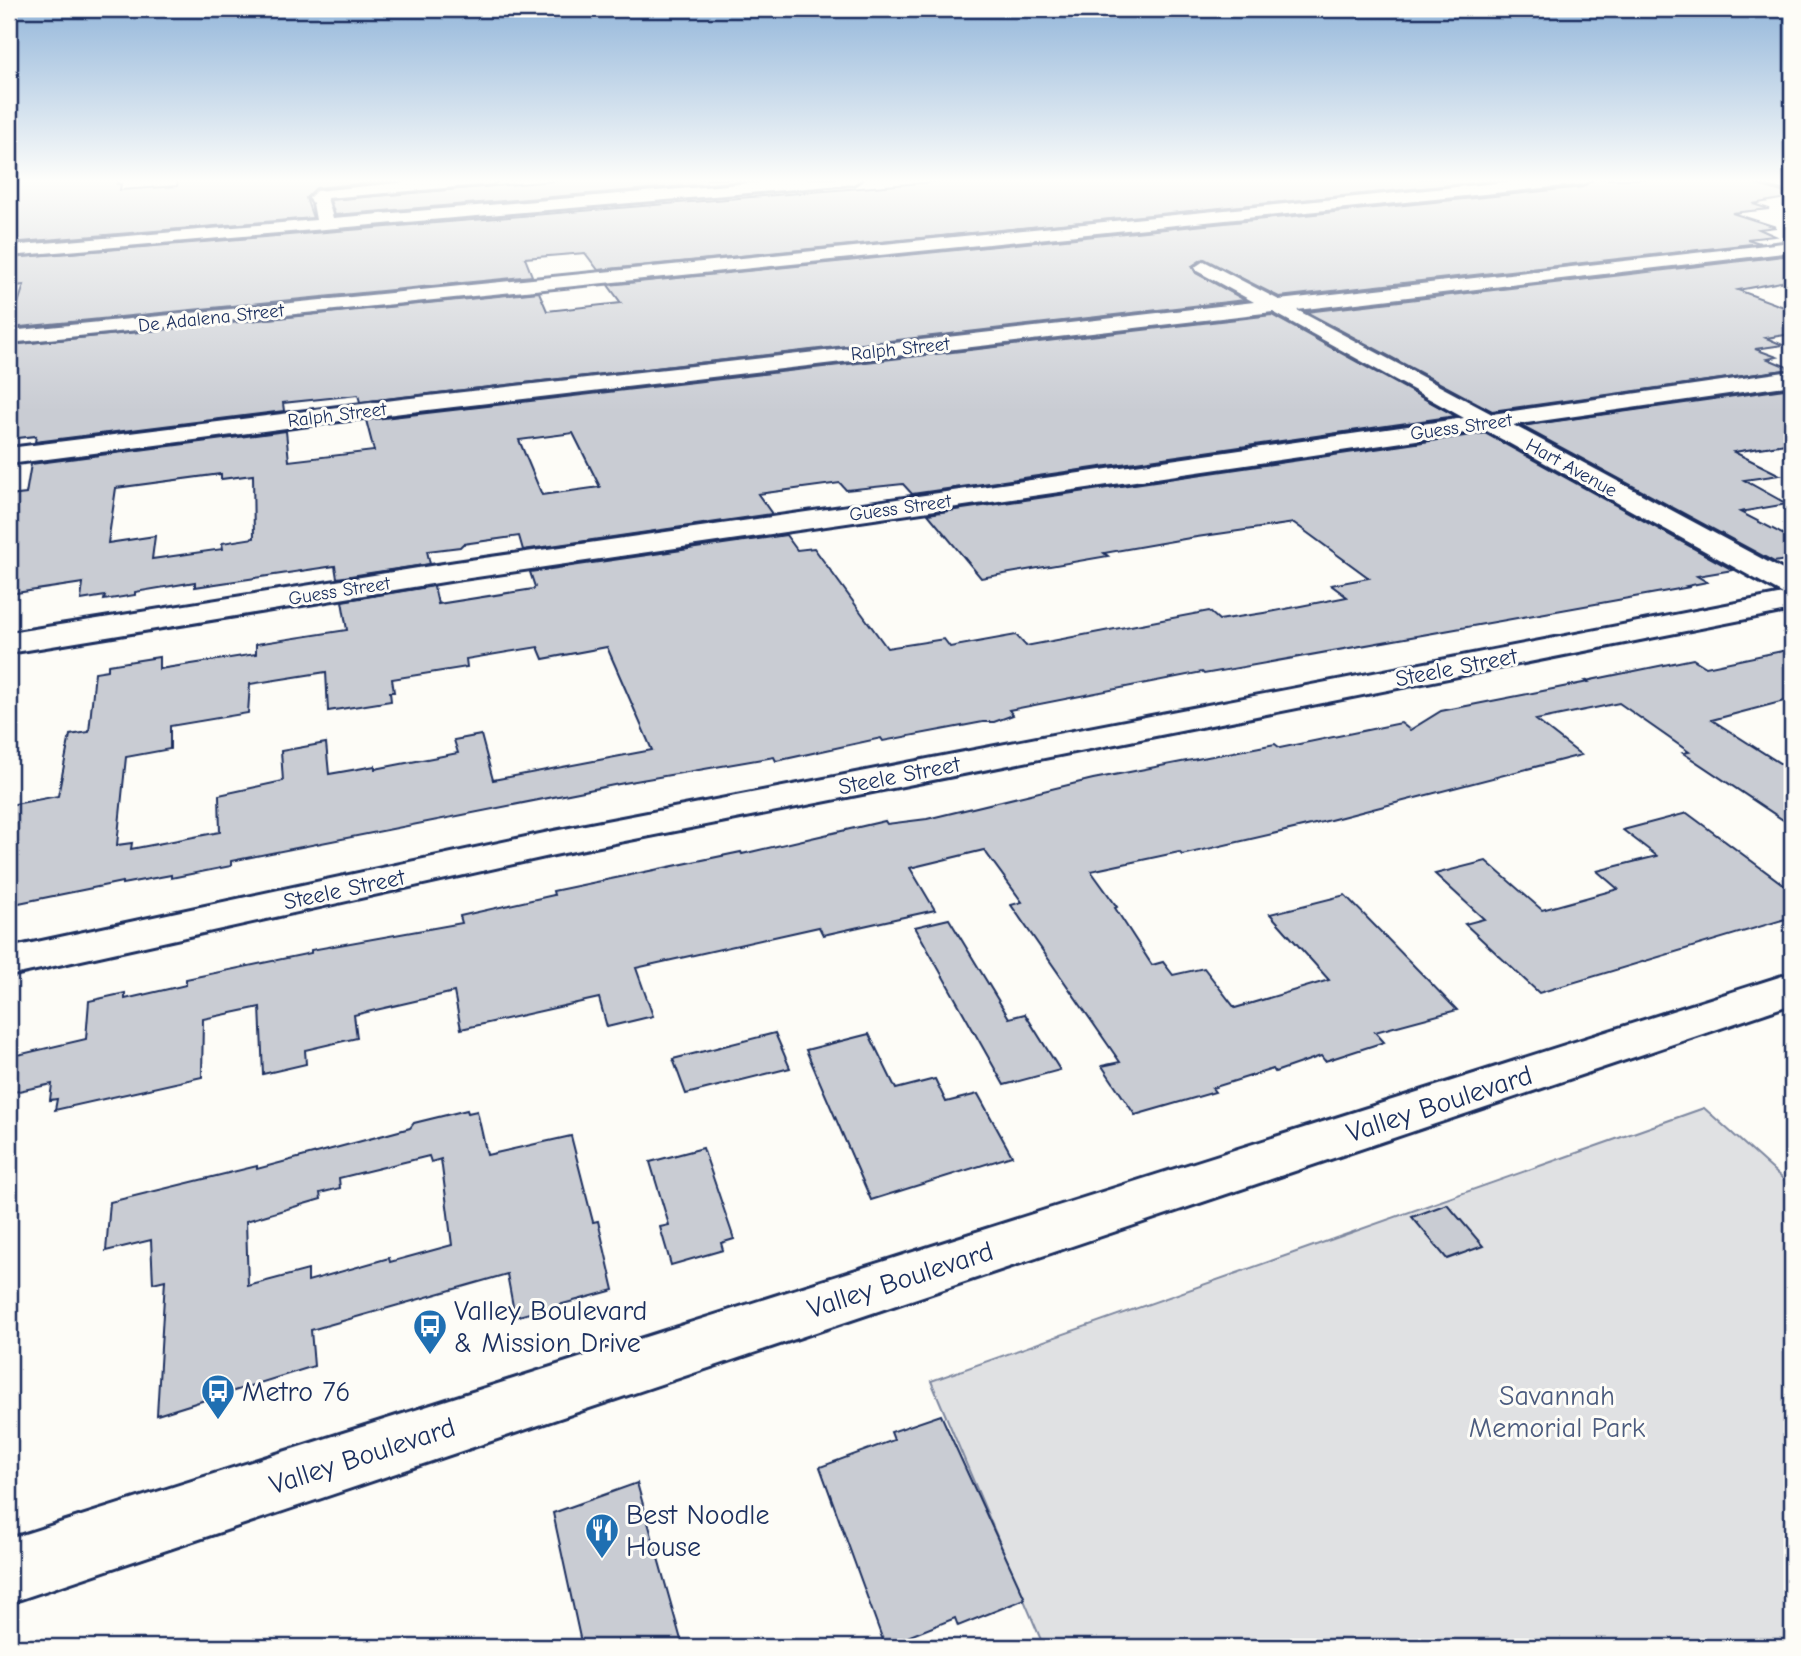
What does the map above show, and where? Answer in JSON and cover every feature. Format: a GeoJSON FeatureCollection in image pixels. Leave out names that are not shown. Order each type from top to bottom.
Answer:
{"type":"FeatureCollection","features":[{"type":"Feature","properties":{"kind":"street","name":"De Adalena Street"},"geometry":{"type":"LineString","coordinates":[[9,337],[813,256]]}},
{"type":"Feature","properties":{"kind":"street","name":"Ralph Street"},"geometry":{"type":"LineString","coordinates":[[9,456],[402,406],[1711,256]]}},
{"type":"Feature","properties":{"kind":"street","name":"Hart Avenue"},"geometry":{"type":"LineString","coordinates":[[1204,267],[1792,587]]}},
{"type":"Feature","properties":{"kind":"street","name":"Guess Street"},"geometry":{"type":"LineString","coordinates":[[9,643],[467,569],[1792,378]]}},
{"type":"Feature","properties":{"kind":"street","name":"Steele Street"},"geometry":{"type":"LineString","coordinates":[[9,962],[554,842],[1792,601]]}},
{"type":"Feature","properties":{"kind":"street","name":"Valley Boulevard"},"geometry":{"type":"LineString","coordinates":[[9,1571],[1792,988]]}},
{"type":"Feature","properties":{"kind":"green space","name":"Savannah Memorial Park"},"geometry":{"type":"Polygon","coordinates":[[[1704,1108],[1792,1187],[1792,1647],[1044,1647],[931,1381],[1704,1108]]]}},
{"type":"Feature","properties":{"kind":"building"},"geometry":{"type":"Polygon","coordinates":[[[546,256],[525,258],[532,276],[10,328],[24,285],[9,287],[9,258],[546,256]]]}},
{"type":"Feature","properties":{"kind":"building"},"geometry":{"type":"Polygon","coordinates":[[[588,256],[736,256],[598,270],[588,256]]]}},
{"type":"Feature","properties":{"kind":"building"},"geometry":{"type":"Polygon","coordinates":[[[894,256],[1642,256],[1279,297],[1203,259],[1192,266],[1196,273],[1245,300],[360,402],[358,395],[283,403],[284,411],[35,442],[36,436],[9,439],[9,345],[539,292],[547,311],[621,303],[608,285],[894,256]]]}},
{"type":"Feature","properties":{"kind":"building"},"geometry":{"type":"Polygon","coordinates":[[[1792,256],[1792,280],[1738,290],[1792,310],[1792,334],[1766,338],[1783,345],[1755,349],[1777,357],[1768,359],[1792,369],[1492,411],[1306,312],[1792,256]]]}},
{"type":"Feature","properties":{"kind":"building"},"geometry":{"type":"Polygon","coordinates":[[[1272,315],[1456,416],[912,494],[903,484],[846,490],[840,483],[758,494],[772,514],[523,550],[519,536],[463,544],[460,547],[427,551],[430,564],[337,578],[335,566],[195,587],[195,582],[104,600],[105,596],[81,600],[83,583],[9,594],[9,496],[26,494],[31,464],[286,431],[289,461],[374,451],[366,420],[1272,315]],[[573,433],[519,440],[542,495],[600,487],[573,433]],[[221,474],[116,488],[108,543],[155,536],[152,559],[223,549],[222,543],[254,538],[253,475],[221,479],[221,474]]]}},
{"type":"Feature","properties":{"kind":"building"},"geometry":{"type":"Polygon","coordinates":[[[1792,388],[1792,443],[1734,452],[1780,475],[1744,480],[1787,504],[1740,512],[1792,539],[1792,559],[1774,562],[1521,426],[1792,388]]]}},
{"type":"Feature","properties":{"kind":"building"},"geometry":{"type":"Polygon","coordinates":[[[1485,433],[1733,570],[1697,576],[1707,582],[1687,586],[1690,587],[1204,674],[1202,672],[1009,710],[1013,715],[994,722],[883,741],[881,738],[776,761],[774,757],[624,783],[231,861],[231,866],[171,878],[171,875],[122,882],[9,905],[9,805],[58,796],[70,735],[89,732],[95,672],[108,670],[108,665],[159,657],[159,669],[256,654],[256,644],[347,630],[342,601],[434,586],[438,604],[533,589],[535,587],[530,572],[786,535],[797,550],[814,548],[887,648],[944,639],[950,647],[1016,635],[1026,646],[1209,611],[1219,620],[1347,597],[1331,585],[1369,578],[1294,523],[1104,553],[1108,556],[981,578],[928,514],[1485,433]],[[538,647],[466,659],[467,667],[392,679],[394,692],[390,692],[391,701],[328,711],[326,672],[250,684],[248,713],[170,726],[170,749],[126,757],[117,845],[132,843],[131,849],[220,832],[219,795],[283,781],[281,751],[326,743],[329,774],[375,766],[375,769],[458,753],[454,740],[481,735],[493,780],[652,750],[607,647],[543,659],[538,647]]]}},
{"type":"Feature","properties":{"kind":"building"},"geometry":{"type":"Polygon","coordinates":[[[1792,649],[1792,699],[1712,720],[1792,771],[1792,826],[1683,753],[1689,752],[1619,703],[1536,720],[1581,755],[1311,825],[1182,855],[1179,852],[1091,871],[1117,907],[1115,908],[1152,965],[1163,962],[1173,975],[1204,968],[1235,1008],[1329,980],[1270,914],[1345,895],[1457,1010],[1375,1032],[1384,1042],[1325,1061],[1321,1056],[1275,1072],[1273,1069],[1212,1088],[1215,1092],[1135,1115],[1102,1066],[1120,1062],[1011,905],[1022,902],[984,850],[910,868],[935,910],[823,935],[819,927],[636,968],[653,1016],[607,1027],[599,998],[461,1029],[454,992],[354,1015],[357,1038],[305,1050],[306,1064],[263,1074],[260,1007],[203,1019],[202,1077],[55,1110],[57,1099],[50,1100],[52,1084],[9,1093],[9,1057],[86,1039],[89,1001],[125,993],[125,999],[186,985],[186,979],[311,953],[311,950],[462,923],[460,916],[554,895],[553,891],[741,852],[742,854],[885,821],[887,824],[927,819],[1093,779],[1275,744],[1280,748],[1401,723],[1410,730],[1441,711],[1693,659],[1706,667],[1792,649]]]}},
{"type":"Feature","properties":{"kind":"building"},"geometry":{"type":"Polygon","coordinates":[[[1687,813],[1792,891],[1792,917],[1539,993],[1465,924],[1484,919],[1435,874],[1486,861],[1542,910],[1618,889],[1597,871],[1657,856],[1623,830],[1687,813]]]}},
{"type":"Feature","properties":{"kind":"building"},"geometry":{"type":"Polygon","coordinates":[[[949,919],[1009,1018],[1025,1014],[1060,1070],[1004,1085],[915,927],[949,919]]]}},
{"type":"Feature","properties":{"kind":"building"},"geometry":{"type":"Polygon","coordinates":[[[775,1033],[790,1068],[686,1094],[673,1059],[775,1033]]]}},
{"type":"Feature","properties":{"kind":"building"},"geometry":{"type":"Polygon","coordinates":[[[869,1034],[896,1089],[935,1079],[946,1102],[978,1094],[1012,1156],[871,1200],[806,1050],[869,1034]]]}},
{"type":"Feature","properties":{"kind":"building"},"geometry":{"type":"Polygon","coordinates":[[[467,1110],[468,1113],[477,1111],[487,1155],[571,1136],[593,1222],[598,1221],[614,1290],[515,1317],[507,1274],[311,1330],[314,1366],[157,1415],[165,1280],[153,1283],[151,1240],[106,1251],[110,1202],[257,1166],[257,1169],[410,1128],[414,1123],[467,1110]],[[429,1156],[339,1178],[340,1188],[320,1193],[321,1199],[246,1221],[248,1286],[308,1270],[308,1281],[389,1258],[390,1262],[452,1245],[441,1159],[431,1162],[429,1156]]]}},
{"type":"Feature","properties":{"kind":"building"},"geometry":{"type":"Polygon","coordinates":[[[703,1148],[734,1239],[721,1243],[723,1250],[671,1265],[660,1227],[669,1225],[650,1162],[703,1148]]]}},
{"type":"Feature","properties":{"kind":"building"},"geometry":{"type":"Polygon","coordinates":[[[1447,1204],[1483,1246],[1447,1259],[1412,1217],[1447,1204]]]}},
{"type":"Feature","properties":{"kind":"building"},"geometry":{"type":"Polygon","coordinates":[[[941,1415],[1025,1599],[958,1626],[955,1618],[885,1646],[820,1467],[894,1440],[891,1432],[941,1415]]]}},
{"type":"Feature","properties":{"kind":"building"},"geometry":{"type":"Polygon","coordinates":[[[637,1483],[683,1647],[582,1647],[553,1513],[637,1483]]]}},
{"type":"Feature","properties":{"kind":"place","name":"Valley Boulevard & Mission Drive"},"geometry":{"type":"Point","coordinates":[430,1356]}},
{"type":"Feature","properties":{"kind":"place","name":"Metro 76"},"geometry":{"type":"Point","coordinates":[218,1421]}},
{"type":"Feature","properties":{"kind":"place","name":"Best Noodle House"},"geometry":{"type":"Point","coordinates":[602,1560]}}]}
